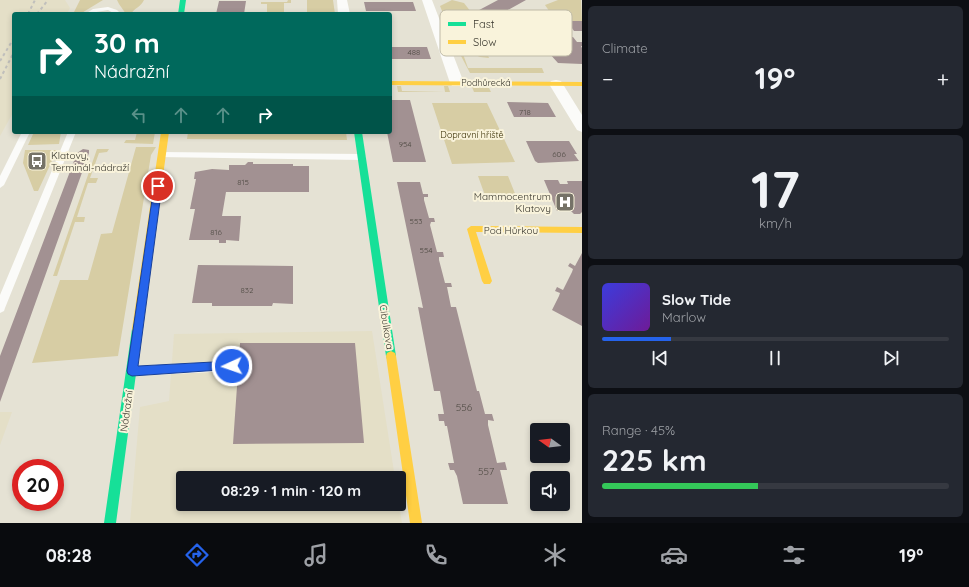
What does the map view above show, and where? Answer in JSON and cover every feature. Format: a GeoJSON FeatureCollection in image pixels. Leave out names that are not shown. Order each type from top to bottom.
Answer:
{"type":"FeatureCollection","features":[{"type":"Feature","properties":{"kind":"street"},"geometry":{"type":"LineString","coordinates":[[181,12],[183,0]]}},
{"type":"Feature","properties":{"kind":"street"},"geometry":{"type":"LineString","coordinates":[[342,0],[344,12]]}},
{"type":"Feature","properties":{"kind":"street"},"geometry":{"type":"LineString","coordinates":[[427,0],[440,35]]}},
{"type":"Feature","properties":{"kind":"street"},"geometry":{"type":"LineString","coordinates":[[448,56],[457,83]]}},
{"type":"Feature","properties":{"kind":"street","name":"Podhůrecká"},"geometry":{"type":"LineString","coordinates":[[392,83],[582,84]]}},
{"type":"Feature","properties":{"kind":"street"},"geometry":{"type":"LineString","coordinates":[[556,84],[582,127]]}},
{"type":"Feature","properties":{"kind":"street","name":"Nádražní"},"geometry":{"type":"LineString","coordinates":[[110,523],[165,134]]}},
{"type":"Feature","properties":{"kind":"street","name":"Cibulkova"},"geometry":{"type":"LineString","coordinates":[[358,134],[416,523]]}},
{"type":"Feature","properties":{"kind":"street","name":"Pod Hůrkou"},"geometry":{"type":"LineString","coordinates":[[487,281],[471,230],[582,230]]}},
{"type":"Feature","properties":{"kind":"lane"},"geometry":{"type":"LineString","coordinates":[[106,9],[110,0]]}},
{"type":"Feature","properties":{"kind":"lane"},"geometry":{"type":"LineString","coordinates":[[92,12],[95,10],[106,9],[114,10],[116,12]]}},
{"type":"Feature","properties":{"kind":"lane"},"geometry":{"type":"LineString","coordinates":[[0,185],[25,134]]}},
{"type":"Feature","properties":{"kind":"lane"},"geometry":{"type":"LineString","coordinates":[[0,308],[71,134]]}},
{"type":"Feature","properties":{"kind":"lane"},"geometry":{"type":"LineString","coordinates":[[162,155],[362,157]]}},
{"type":"Feature","properties":{"kind":"lane"},"geometry":{"type":"LineString","coordinates":[[132,371],[232,366]]}},
{"type":"Feature","properties":{"kind":"shaded area"},"geometry":{"type":"Polygon","coordinates":[[[0,0],[65,0],[70,8],[68,12],[12,12],[12,115],[0,136],[0,0]]]}},
{"type":"Feature","properties":{"kind":"shaded area"},"geometry":{"type":"Polygon","coordinates":[[[372,331],[394,471],[176,471],[176,511],[400,511],[402,523],[130,523],[140,407],[169,401],[174,334],[372,331]]]}},
{"type":"Feature","properties":{"kind":"shaded area"},"geometry":{"type":"Polygon","coordinates":[[[0,412],[12,412],[0,445],[0,412]]]}},
{"type":"Feature","properties":{"kind":"green space"},"geometry":{"type":"Polygon","coordinates":[[[80,0],[103,0],[83,12],[74,12],[80,0]]]}},
{"type":"Feature","properties":{"kind":"green space"},"geometry":{"type":"Polygon","coordinates":[[[117,0],[144,0],[132,12],[125,12],[117,0]]]}},
{"type":"Feature","properties":{"kind":"green space"},"geometry":{"type":"Polygon","coordinates":[[[288,0],[291,0],[291,3],[284,3],[284,12],[267,12],[267,4],[261,4],[261,2],[287,2],[288,0]]]}},
{"type":"Feature","properties":{"kind":"green space"},"geometry":{"type":"Polygon","coordinates":[[[307,0],[333,0],[335,12],[307,12],[307,0]]]}},
{"type":"Feature","properties":{"kind":"green space"},"geometry":{"type":"Polygon","coordinates":[[[452,0],[464,3],[469,10],[442,10],[440,6],[452,0]]]}},
{"type":"Feature","properties":{"kind":"green space"},"geometry":{"type":"Polygon","coordinates":[[[558,0],[581,0],[582,21],[572,21],[572,10],[548,10],[545,5],[558,0]]]}},
{"type":"Feature","properties":{"kind":"green space"},"geometry":{"type":"Polygon","coordinates":[[[461,56],[464,56],[468,68],[542,68],[544,73],[470,73],[461,56]]]}},
{"type":"Feature","properties":{"kind":"green space"},"geometry":{"type":"Polygon","coordinates":[[[478,56],[488,56],[489,58],[478,56]]]}},
{"type":"Feature","properties":{"kind":"green space"},"geometry":{"type":"Polygon","coordinates":[[[397,86],[401,86],[402,91],[445,92],[398,92],[397,86]]]}},
{"type":"Feature","properties":{"kind":"green space"},"geometry":{"type":"Polygon","coordinates":[[[444,86],[448,86],[450,92],[445,92],[444,86]]]}},
{"type":"Feature","properties":{"kind":"green space"},"geometry":{"type":"Polygon","coordinates":[[[472,87],[489,88],[491,92],[474,92],[472,87]]]}},
{"type":"Feature","properties":{"kind":"green space","name":"Dopravní hřiště"},"geometry":{"type":"Polygon","coordinates":[[[432,103],[487,103],[515,162],[452,164],[432,103]]]}},
{"type":"Feature","properties":{"kind":"green space"},"geometry":{"type":"Polygon","coordinates":[[[33,134],[61,134],[59,144],[28,145],[33,134]]]}},
{"type":"Feature","properties":{"kind":"green space"},"geometry":{"type":"Polygon","coordinates":[[[136,134],[155,134],[153,144],[124,143],[126,140],[135,140],[136,134]]]}},
{"type":"Feature","properties":{"kind":"green space"},"geometry":{"type":"Polygon","coordinates":[[[188,134],[346,134],[347,140],[187,139],[188,134]]]}},
{"type":"Feature","properties":{"kind":"green space"},"geometry":{"type":"Polygon","coordinates":[[[136,147],[156,147],[151,155],[118,356],[32,363],[60,280],[88,280],[101,234],[112,233],[136,147]]]}},
{"type":"Feature","properties":{"kind":"green space"},"geometry":{"type":"Polygon","coordinates":[[[97,149],[109,149],[107,152],[99,153],[90,178],[98,178],[96,183],[88,183],[77,217],[85,217],[84,222],[75,222],[57,276],[53,276],[97,149]]]}},
{"type":"Feature","properties":{"kind":"green space"},"geometry":{"type":"Polygon","coordinates":[[[25,150],[57,150],[38,191],[34,191],[23,163],[25,150]]]}},
{"type":"Feature","properties":{"kind":"green space"},"geometry":{"type":"Polygon","coordinates":[[[478,176],[508,176],[518,201],[487,201],[478,176]]]}},
{"type":"Feature","properties":{"kind":"building"},"geometry":{"type":"Polygon","coordinates":[[[498,0],[526,0],[508,10],[479,10],[498,0]]]}},
{"type":"Feature","properties":{"kind":"building"},"geometry":{"type":"Polygon","coordinates":[[[219,1],[246,1],[244,12],[216,12],[219,1]]]}},
{"type":"Feature","properties":{"kind":"building"},"geometry":{"type":"Polygon","coordinates":[[[364,2],[413,2],[416,11],[366,11],[364,2]]]}},
{"type":"Feature","properties":{"kind":"building"},"geometry":{"type":"Polygon","coordinates":[[[572,21],[582,21],[582,31],[574,31],[572,28],[572,21]]]}},
{"type":"Feature","properties":{"kind":"building"},"geometry":{"type":"Polygon","coordinates":[[[572,37],[577,42],[582,42],[582,64],[558,63],[552,56],[572,56],[572,37]]]}},
{"type":"Feature","properties":{"kind":"building"},"geometry":{"type":"Polygon","coordinates":[[[392,47],[427,47],[431,59],[392,59],[392,47]]]}},
{"type":"Feature","properties":{"kind":"building"},"geometry":{"type":"Polygon","coordinates":[[[392,100],[410,100],[426,162],[393,162],[387,134],[392,134],[392,100]]]}},
{"type":"Feature","properties":{"kind":"building"},"geometry":{"type":"Polygon","coordinates":[[[507,102],[548,103],[556,117],[514,117],[507,102]]]}},
{"type":"Feature","properties":{"kind":"building"},"geometry":{"type":"Polygon","coordinates":[[[526,141],[569,141],[577,154],[574,154],[579,161],[538,163],[535,161],[526,141]]]}},
{"type":"Feature","properties":{"kind":"building"},"geometry":{"type":"Polygon","coordinates":[[[83,149],[89,150],[89,153],[0,402],[0,356],[77,153],[83,149]]]}},
{"type":"Feature","properties":{"kind":"building"},"geometry":{"type":"Polygon","coordinates":[[[248,162],[253,162],[253,164],[293,164],[293,166],[309,166],[309,192],[226,192],[222,216],[241,216],[239,241],[226,240],[226,243],[219,243],[219,240],[189,240],[195,209],[190,209],[196,179],[194,179],[195,172],[212,169],[229,170],[229,165],[245,165],[248,162]]]}},
{"type":"Feature","properties":{"kind":"building"},"geometry":{"type":"Polygon","coordinates":[[[544,180],[558,180],[560,184],[568,184],[567,181],[582,181],[582,212],[580,214],[574,214],[571,211],[557,211],[544,180]]]}},
{"type":"Feature","properties":{"kind":"building"},"geometry":{"type":"Polygon","coordinates":[[[397,182],[420,182],[423,194],[428,194],[428,197],[424,197],[424,200],[429,218],[434,218],[435,222],[431,222],[430,225],[437,252],[443,252],[444,257],[439,257],[439,260],[445,283],[451,283],[452,287],[447,287],[451,307],[456,307],[477,391],[479,391],[485,414],[492,414],[494,421],[488,420],[488,425],[497,463],[505,462],[507,470],[500,470],[508,504],[463,504],[457,476],[454,470],[450,470],[448,463],[454,463],[447,426],[445,426],[444,421],[439,421],[438,414],[444,414],[440,391],[434,391],[418,307],[423,308],[397,182]]]}},
{"type":"Feature","properties":{"kind":"building"},"geometry":{"type":"Polygon","coordinates":[[[582,253],[582,326],[552,310],[560,293],[555,291],[557,287],[563,290],[572,272],[573,269],[568,266],[570,263],[575,266],[582,253]]]}},
{"type":"Feature","properties":{"kind":"building"},"geometry":{"type":"Polygon","coordinates":[[[198,265],[293,266],[293,304],[273,303],[272,306],[212,306],[212,303],[192,303],[198,265]]]}},
{"type":"Feature","properties":{"kind":"building"},"geometry":{"type":"Polygon","coordinates":[[[240,343],[355,343],[364,443],[233,444],[240,343]]]}},
{"type":"Feature","properties":{"kind":"railway"},"geometry":{"type":"LineString","coordinates":[[29,12],[35,0]]}},
{"type":"Feature","properties":{"kind":"railway"},"geometry":{"type":"LineString","coordinates":[[39,12],[48,0]]}},
{"type":"Feature","properties":{"kind":"railway"},"geometry":{"type":"LineString","coordinates":[[0,61],[12,41]]}},
{"type":"Feature","properties":{"kind":"railway"},"geometry":{"type":"LineString","coordinates":[[0,79],[12,56]]}},
{"type":"Feature","properties":{"kind":"traffic: fast"},"geometry":{"type":"LineString","coordinates":[[181,12],[183,0]]}},
{"type":"Feature","properties":{"kind":"traffic: fast"},"geometry":{"type":"LineString","coordinates":[[358,134],[391,356]]}},
{"type":"Feature","properties":{"kind":"traffic: fast"},"geometry":{"type":"LineString","coordinates":[[110,523],[137,329]]}},
{"type":"Feature","properties":{"kind":"traffic: slow"},"geometry":{"type":"LineString","coordinates":[[392,83],[582,84]]}},
{"type":"Feature","properties":{"kind":"traffic: slow"},"geometry":{"type":"LineString","coordinates":[[137,329],[165,134]]}},
{"type":"Feature","properties":{"kind":"traffic: slow"},"geometry":{"type":"LineString","coordinates":[[487,281],[471,229],[582,230]]}},
{"type":"Feature","properties":{"kind":"traffic: slow"},"geometry":{"type":"LineString","coordinates":[[391,356],[416,523]]}},
{"type":"Feature","properties":{"kind":"place","name":"Klatovy, Terminál-nádraží"},"geometry":{"type":"Point","coordinates":[37,161]}},
{"type":"Feature","properties":{"kind":"place","name":"Mammocentrum Klatovy"},"geometry":{"type":"Point","coordinates":[565,202]}},
{"type":"Feature","properties":{"kind":"route"},"geometry":{"type":"LineString","coordinates":[[158,186],[132,371],[232,366]]}}]}
